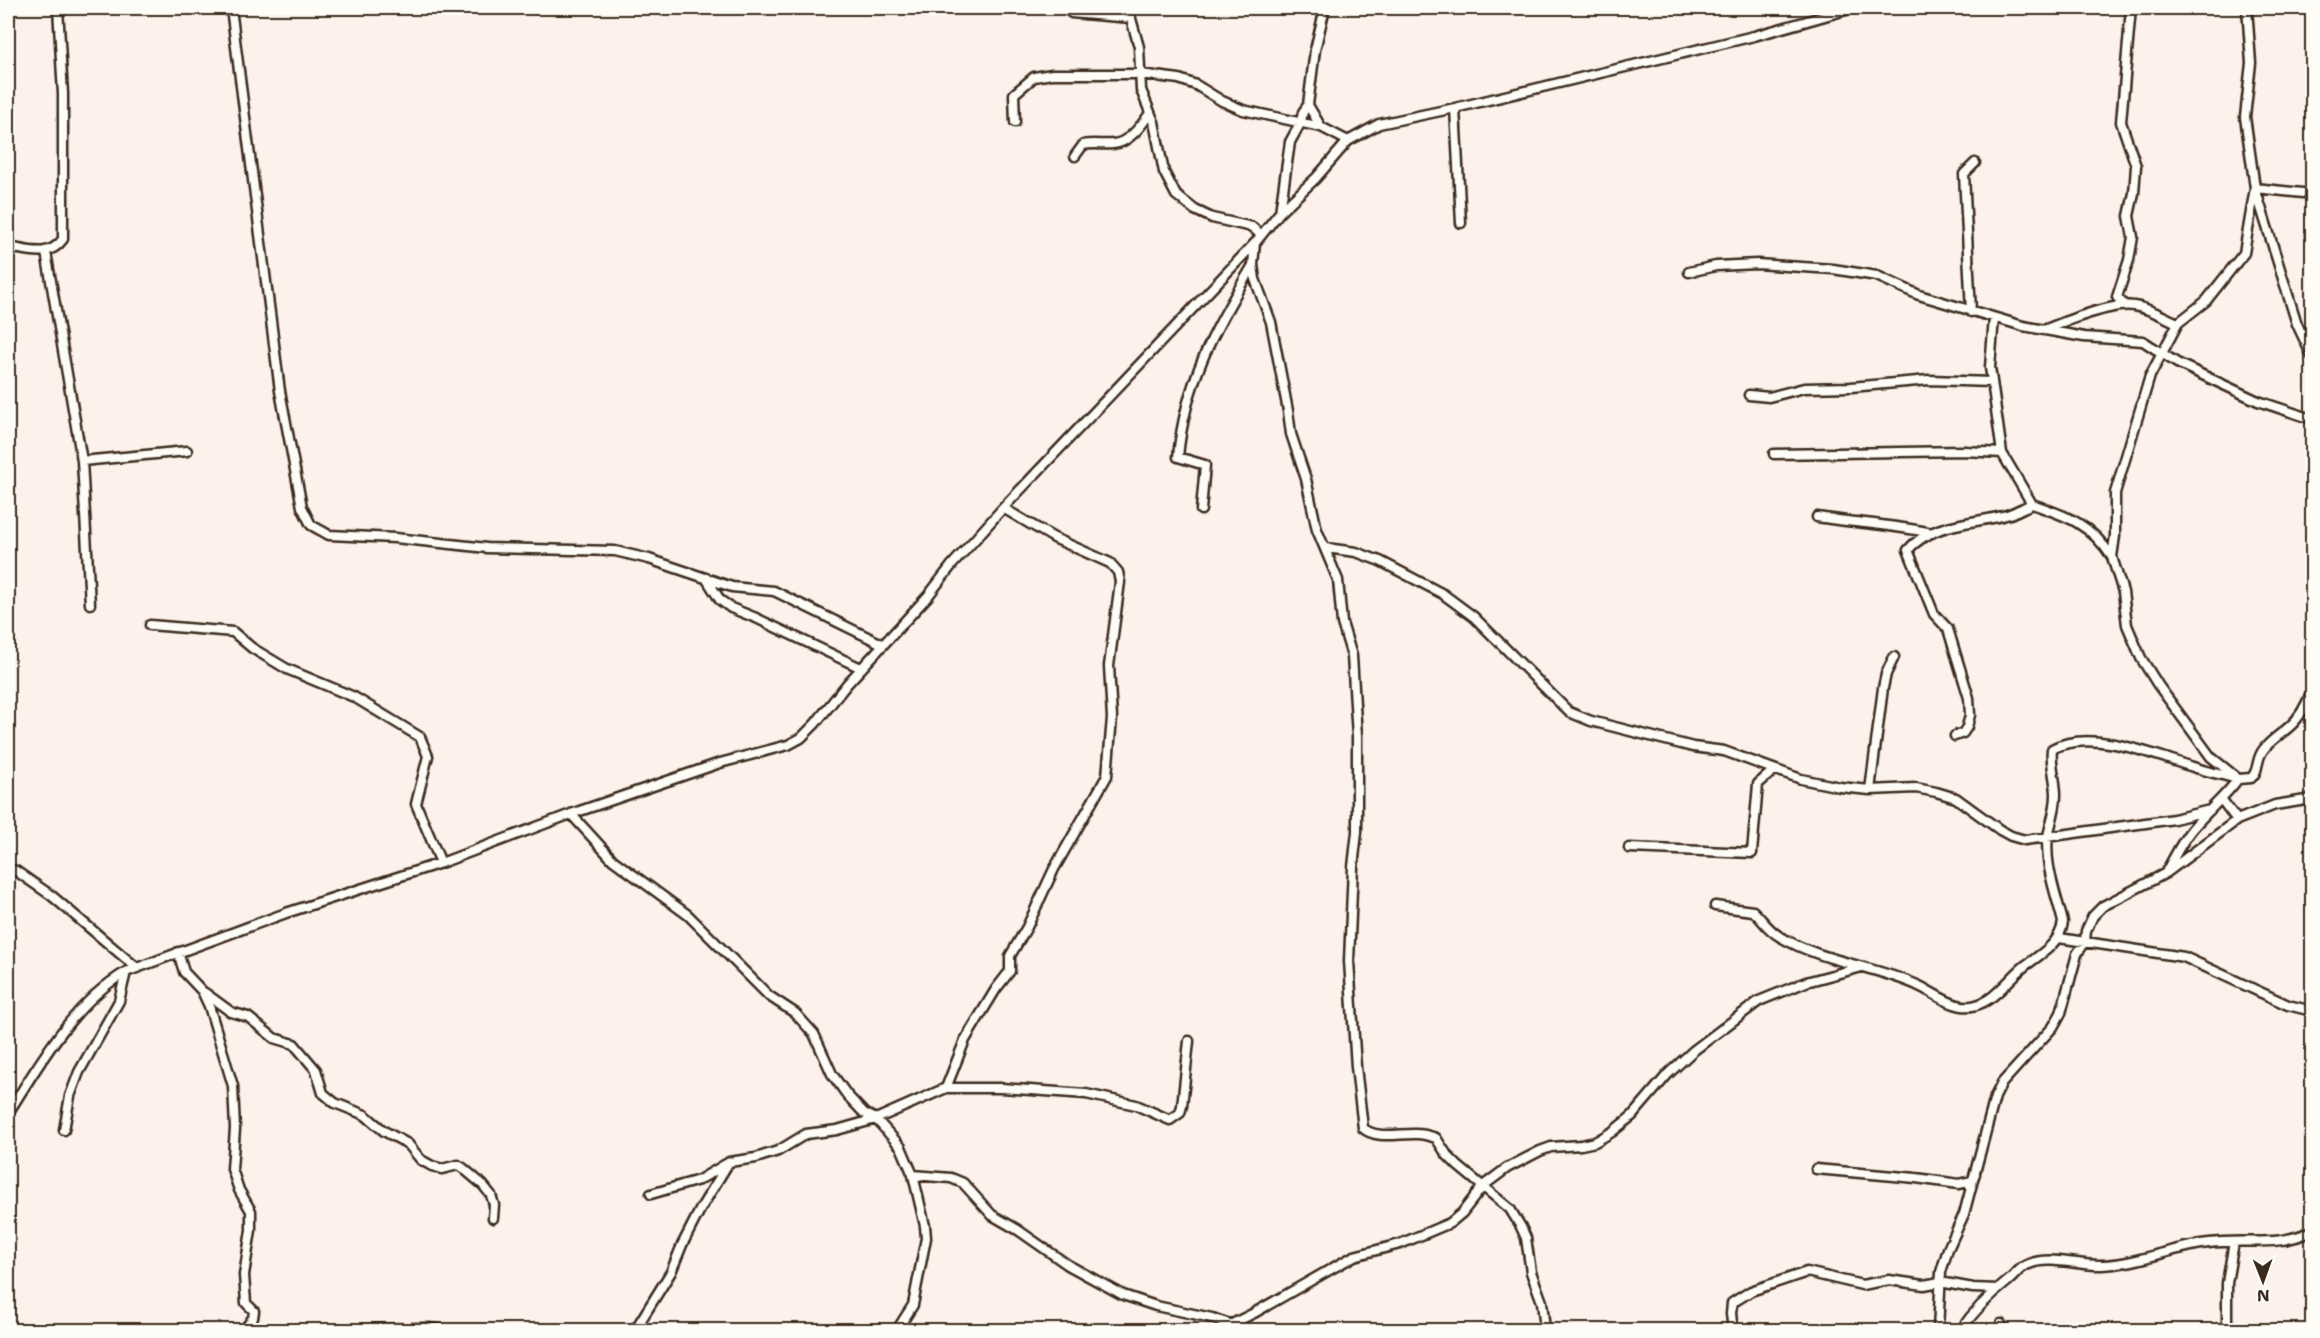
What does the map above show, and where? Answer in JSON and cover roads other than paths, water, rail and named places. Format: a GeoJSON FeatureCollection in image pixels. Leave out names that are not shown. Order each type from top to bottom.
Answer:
{"type":"FeatureCollection","features":[{"type":"Feature","properties":{"kind":"street"},"geometry":{"type":"LineString","coordinates":[[8,247],[46,252],[57,248],[63,239],[63,94],[58,8]]}},
{"type":"Feature","properties":{"kind":"street"},"geometry":{"type":"LineString","coordinates":[[231,8],[280,391],[302,507],[311,525],[329,535],[395,538],[487,548],[615,551],[649,558],[732,586],[774,591],[882,644]]}},
{"type":"Feature","properties":{"kind":"street"},"geometry":{"type":"LineString","coordinates":[[1068,8],[1071,13],[1131,18]]}},
{"type":"Feature","properties":{"kind":"street"},"geometry":{"type":"LineString","coordinates":[[1128,8],[1138,47],[1141,90],[1150,113],[1164,172],[1176,195],[1195,210],[1212,218],[1252,227],[1261,236]]}},
{"type":"Feature","properties":{"kind":"street"},"geometry":{"type":"LineString","coordinates":[[1280,212],[1290,142],[1301,122],[1302,112],[1308,105],[1325,8]]}},
{"type":"Feature","properties":{"kind":"street"},"geometry":{"type":"LineString","coordinates":[[8,1113],[75,1016],[108,982],[126,972],[286,913],[441,863],[571,814],[720,763],[788,745],[801,738],[1003,508],[1255,243],[1280,212],[1316,178],[1348,141],[1379,124],[1754,36],[1853,8]]}},
{"type":"Feature","properties":{"kind":"street"},"geometry":{"type":"LineString","coordinates":[[2124,305],[2117,297],[2129,260],[2133,237],[2128,216],[2134,193],[2136,166],[2121,122],[2131,8]]}},
{"type":"Feature","properties":{"kind":"street"},"geometry":{"type":"LineString","coordinates":[[2247,8],[2251,63],[2245,117],[2255,188],[2297,324],[2313,356]]}},
{"type":"Feature","properties":{"kind":"street"},"geometry":{"type":"LineString","coordinates":[[1015,122],[1014,94],[1034,76],[1065,73],[1140,74],[1179,79],[1196,85],[1222,101],[1244,110],[1321,126],[1348,141]]}},
{"type":"Feature","properties":{"kind":"street"},"geometry":{"type":"LineString","coordinates":[[1308,105],[1321,126]]}},
{"type":"Feature","properties":{"kind":"street"},"geometry":{"type":"LineString","coordinates":[[1455,108],[1461,223]]}},
{"type":"Feature","properties":{"kind":"street"},"geometry":{"type":"LineString","coordinates":[[1075,156],[1083,145],[1093,143],[1115,145],[1138,130],[1150,113]]}},
{"type":"Feature","properties":{"kind":"street"},"geometry":{"type":"LineString","coordinates":[[1971,312],[1964,174],[1974,163]]}},
{"type":"Feature","properties":{"kind":"street"},"geometry":{"type":"LineString","coordinates":[[2255,188],[2313,194]]}},
{"type":"Feature","properties":{"kind":"street"},"geometry":{"type":"LineString","coordinates":[[2112,557],[2115,536],[2115,493],[2150,376],[2178,323],[2206,301],[2244,253],[2255,188]]}},
{"type":"Feature","properties":{"kind":"street"},"geometry":{"type":"LineString","coordinates":[[1255,243],[1253,265],[1255,279],[1271,322],[1291,434],[1306,479],[1317,530],[1338,580],[1342,623],[1352,656],[1357,736],[1357,832],[1353,867],[1349,961],[1356,1067],[1363,1128],[1378,1135],[1420,1134],[1436,1138],[1447,1155],[1510,1209],[1526,1238],[1531,1272],[1542,1302],[1545,1330]]}},
{"type":"Feature","properties":{"kind":"street"},"geometry":{"type":"LineString","coordinates":[[46,252],[82,461],[90,604]]}},
{"type":"Feature","properties":{"kind":"street"},"geometry":{"type":"LineString","coordinates":[[1689,272],[1716,266],[1757,264],[1877,276],[1912,293],[1971,312],[2043,330],[2084,337],[2143,341],[2177,363],[2258,401],[2313,419]]}},
{"type":"Feature","properties":{"kind":"street"},"geometry":{"type":"LineString","coordinates":[[1201,510],[1205,465],[1178,457],[1180,434],[1202,357],[1253,265]]}},
{"type":"Feature","properties":{"kind":"street"},"geometry":{"type":"LineString","coordinates":[[2043,330],[2124,305],[2143,308],[2178,323]]}},
{"type":"Feature","properties":{"kind":"street"},"geometry":{"type":"LineString","coordinates":[[1994,318],[1990,367],[2002,453],[2032,504],[2077,521],[2098,539],[2112,557],[2123,592],[2127,625],[2140,658],[2211,757],[2238,779]]}},
{"type":"Feature","properties":{"kind":"street"},"geometry":{"type":"LineString","coordinates":[[1749,395],[1769,397],[1804,388],[1851,387],[1929,380],[1992,382]]}},
{"type":"Feature","properties":{"kind":"street"},"geometry":{"type":"LineString","coordinates":[[82,461],[188,451]]}},
{"type":"Feature","properties":{"kind":"street"},"geometry":{"type":"LineString","coordinates":[[1774,454],[1964,451],[2002,453]]}},
{"type":"Feature","properties":{"kind":"street"},"geometry":{"type":"LineString","coordinates":[[1955,736],[1963,733],[1967,727],[1970,715],[1969,698],[1948,629],[1934,614],[1908,550],[1915,542],[1932,533],[1974,520],[2010,514],[2032,504]]}},
{"type":"Feature","properties":{"kind":"street"},"geometry":{"type":"LineString","coordinates":[[946,1088],[964,1040],[1010,971],[1010,956],[1027,927],[1054,868],[1107,776],[1110,757],[1112,718],[1109,666],[1120,582],[1118,572],[1110,563],[1054,538],[1003,508]]}},
{"type":"Feature","properties":{"kind":"street"},"geometry":{"type":"LineString","coordinates":[[1817,517],[1894,525],[1932,533]]}},
{"type":"Feature","properties":{"kind":"street"},"geometry":{"type":"LineString","coordinates":[[1326,548],[1356,552],[1380,561],[1443,594],[1474,617],[1569,712],[1591,721],[1693,747],[1724,751],[1801,779],[1848,789],[1916,788],[1936,792],[1956,798],[2011,836],[2025,840],[2174,819],[2210,810]]}},
{"type":"Feature","properties":{"kind":"street"},"geometry":{"type":"LineString","coordinates":[[706,579],[720,600],[731,608],[861,668]]}},
{"type":"Feature","properties":{"kind":"street"},"geometry":{"type":"LineString","coordinates":[[150,625],[233,632],[252,648],[286,669],[354,697],[420,737],[428,756],[416,804],[441,863]]}},
{"type":"Feature","properties":{"kind":"street"},"geometry":{"type":"LineString","coordinates":[[1870,790],[1885,681],[1894,657]]}},
{"type":"Feature","properties":{"kind":"street"},"geometry":{"type":"LineString","coordinates":[[1715,906],[1753,910],[1768,929],[1779,937],[1836,961],[1893,974],[1960,1006],[1971,1006],[1995,994],[2059,938],[2063,922],[2048,863],[2048,837],[2056,802],[2052,749],[2063,744],[2104,742],[2238,779],[2254,776],[2258,757],[2266,746],[2302,713],[2313,690]]}},
{"type":"Feature","properties":{"kind":"street"},"geometry":{"type":"LineString","coordinates":[[1629,848],[1752,853],[1758,784],[1774,770]]}},
{"type":"Feature","properties":{"kind":"street"},"geometry":{"type":"LineString","coordinates":[[2166,873],[2191,830],[2222,800],[2238,779]]}},
{"type":"Feature","properties":{"kind":"street"},"geometry":{"type":"LineString","coordinates":[[1938,1330],[1941,1272],[1964,1214],[1995,1098],[2002,1083],[2054,1027],[2065,1002],[2077,954],[2085,942],[2086,931],[2090,923],[2103,906],[2166,873],[2237,820],[2275,805],[2313,799]]}},
{"type":"Feature","properties":{"kind":"street"},"geometry":{"type":"LineString","coordinates":[[2222,800],[2237,820]]}},
{"type":"Feature","properties":{"kind":"street"},"geometry":{"type":"LineString","coordinates":[[571,814],[613,860],[688,915],[769,996],[795,1013],[814,1034],[832,1074],[847,1095],[864,1113],[876,1119],[901,1146],[913,1175],[926,1226],[926,1238],[913,1305],[897,1330]]}},
{"type":"Feature","properties":{"kind":"street"},"geometry":{"type":"LineString","coordinates":[[8,868],[52,896],[137,968]]}},
{"type":"Feature","properties":{"kind":"street"},"geometry":{"type":"LineString","coordinates":[[2059,938],[2184,957],[2288,1005],[2313,1011]]}},
{"type":"Feature","properties":{"kind":"street"},"geometry":{"type":"LineString","coordinates":[[178,952],[184,972],[202,991],[231,1012],[248,1017],[274,1038],[294,1044],[316,1070],[323,1093],[335,1103],[365,1115],[384,1131],[408,1144],[421,1160],[432,1166],[442,1169],[458,1165],[463,1168],[491,1195],[494,1205],[493,1218]]}},
{"type":"Feature","properties":{"kind":"street"},"geometry":{"type":"LineString","coordinates":[[1220,1330],[1354,1256],[1400,1245],[1450,1223],[1462,1213],[1483,1186],[1507,1168],[1540,1151],[1551,1147],[1594,1142],[1612,1131],[1632,1116],[1668,1074],[1693,1051],[1759,1000],[1806,981],[1865,966]]}},
{"type":"Feature","properties":{"kind":"street"},"geometry":{"type":"LineString","coordinates":[[64,1130],[70,1096],[79,1072],[119,1001],[126,972]]}},
{"type":"Feature","properties":{"kind":"street"},"geometry":{"type":"LineString","coordinates":[[202,991],[218,1031],[233,1086],[235,1129],[232,1169],[239,1190],[251,1211],[252,1230],[244,1275],[246,1303],[254,1311],[253,1318],[244,1330]]}},
{"type":"Feature","properties":{"kind":"street"},"geometry":{"type":"LineString","coordinates":[[651,1194],[699,1180],[729,1162],[756,1158],[778,1151],[806,1134],[837,1130],[876,1119],[946,1088],[1002,1088],[1086,1094],[1136,1105],[1170,1120],[1180,1113],[1182,1106],[1189,1041]]}},
{"type":"Feature","properties":{"kind":"street"},"geometry":{"type":"LineString","coordinates":[[635,1330],[671,1272],[701,1208],[729,1162]]}},
{"type":"Feature","properties":{"kind":"street"},"geometry":{"type":"LineString","coordinates":[[1816,1169],[1959,1184],[1972,1181],[1976,1170]]}},
{"type":"Feature","properties":{"kind":"street"},"geometry":{"type":"LineString","coordinates":[[913,1175],[951,1178],[963,1183],[992,1215],[1068,1265],[1123,1295],[1247,1330]]}},
{"type":"Feature","properties":{"kind":"street"},"geometry":{"type":"LineString","coordinates":[[1961,1330],[1971,1314],[2010,1280],[2018,1270],[2030,1263],[2044,1261],[2103,1265],[2211,1243],[2282,1242],[2313,1231]]}},
{"type":"Feature","properties":{"kind":"street"},"geometry":{"type":"LineString","coordinates":[[2227,1330],[2227,1283],[2234,1242]]}},
{"type":"Feature","properties":{"kind":"street"},"geometry":{"type":"LineString","coordinates":[[1733,1330],[1732,1303],[1751,1291],[1808,1272],[1862,1285],[1889,1280],[1924,1285],[1940,1282],[1973,1288],[1998,1289]]}},
{"type":"Feature","properties":{"kind":"street"},"geometry":{"type":"LineString","coordinates":[[346,1330],[427,1328],[443,1330]]}}]}
